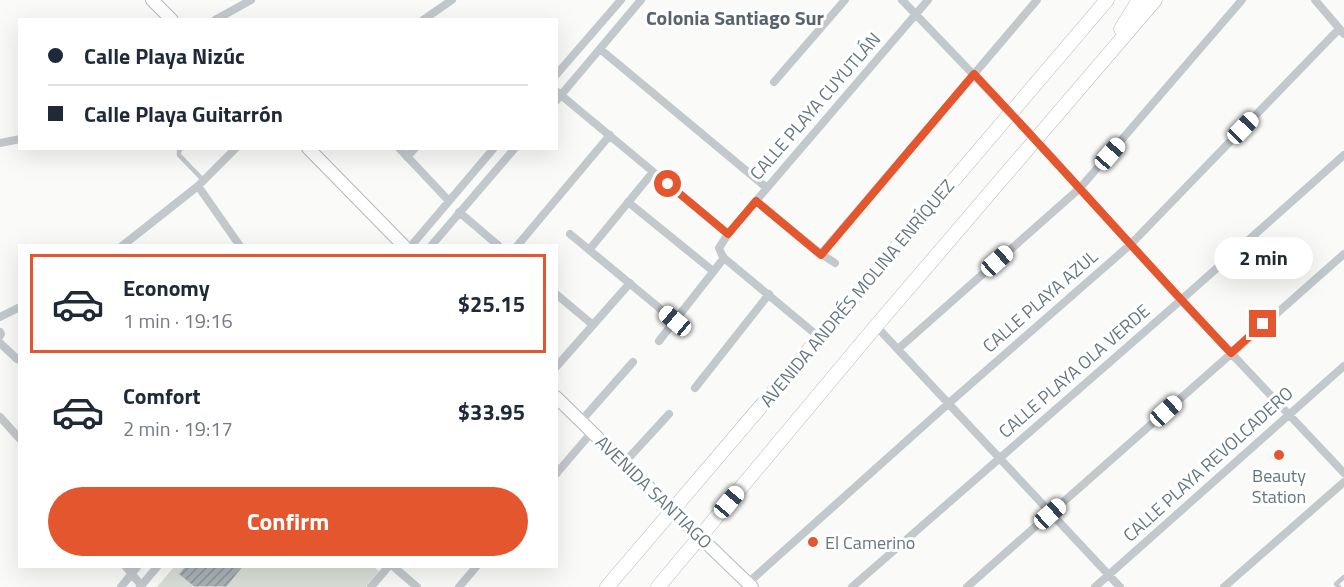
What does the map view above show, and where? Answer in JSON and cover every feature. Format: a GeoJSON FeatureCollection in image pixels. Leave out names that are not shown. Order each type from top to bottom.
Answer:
{"type":"FeatureCollection","features":[{"type":"Feature","properties":{"kind":"main road","name":"AVENIDA ANDRÉS MOLINA ENRÍQUEZ"},"geometry":{"type":"LineString","coordinates":[[607,587],[1107,0]]}},
{"type":"Feature","properties":{"kind":"main road"},"geometry":{"type":"LineString","coordinates":[[1096,69],[1139,0]]}},
{"type":"Feature","properties":{"kind":"main road","name":"AVENIDA ANDRÉS MOLINA ENRÍQUEZ"},"geometry":{"type":"LineString","coordinates":[[658,587],[876,326],[1155,0]]}},
{"type":"Feature","properties":{"kind":"street"},"geometry":{"type":"LineString","coordinates":[[152,0],[170,18]]}},
{"type":"Feature","properties":{"kind":"street"},"geometry":{"type":"LineString","coordinates":[[219,18],[251,0]]}},
{"type":"Feature","properties":{"kind":"street"},"geometry":{"type":"LineString","coordinates":[[427,18],[452,0]]}},
{"type":"Feature","properties":{"kind":"street"},"geometry":{"type":"LineString","coordinates":[[558,73],[621,0]]}},
{"type":"Feature","properties":{"kind":"street"},"geometry":{"type":"LineString","coordinates":[[641,0],[558,96],[610,135],[728,234],[719,248],[724,258],[819,338]]}},
{"type":"Feature","properties":{"kind":"street"},"geometry":{"type":"LineString","coordinates":[[774,82],[845,0]]}},
{"type":"Feature","properties":{"kind":"street"},"geometry":{"type":"LineString","coordinates":[[902,0],[1011,113],[1181,300],[1344,473]]}},
{"type":"Feature","properties":{"kind":"street","name":"CALLE PLAYA CUYUTLÁN"},"geometry":{"type":"LineString","coordinates":[[728,234],[928,0]]}},
{"type":"Feature","properties":{"kind":"street"},"geometry":{"type":"LineString","coordinates":[[821,255],[1037,0]]}},
{"type":"Feature","properties":{"kind":"street"},"geometry":{"type":"LineString","coordinates":[[898,349],[1080,189],[1242,0]]}},
{"type":"Feature","properties":{"kind":"street"},"geometry":{"type":"LineString","coordinates":[[1315,0],[1342,31]]}},
{"type":"Feature","properties":{"kind":"street","name":"CALLE PLAYA AZUL"},"geometry":{"type":"LineString","coordinates":[[750,585],[949,403],[1131,244],[1342,31]]}},
{"type":"Feature","properties":{"kind":"street"},"geometry":{"type":"LineString","coordinates":[[600,49],[766,188]]}},
{"type":"Feature","properties":{"kind":"street"},"geometry":{"type":"LineString","coordinates":[[519,244],[610,135]]}},
{"type":"Feature","properties":{"kind":"street"},"geometry":{"type":"LineString","coordinates":[[0,143],[18,139]]}},
{"type":"Feature","properties":{"kind":"street"},"geometry":{"type":"LineString","coordinates":[[125,244],[201,183],[234,150]]}},
{"type":"Feature","properties":{"kind":"street"},"geometry":{"type":"LineString","coordinates":[[310,150],[402,244]]}},
{"type":"Feature","properties":{"kind":"street"},"geometry":{"type":"LineString","coordinates":[[401,150],[449,201]]}},
{"type":"Feature","properties":{"kind":"street"},"geometry":{"type":"LineString","coordinates":[[407,157],[413,150]]}},
{"type":"Feature","properties":{"kind":"street"},"geometry":{"type":"LineString","coordinates":[[413,244],[492,150]]}},
{"type":"Feature","properties":{"kind":"street"},"geometry":{"type":"LineString","coordinates":[[433,244],[513,150]]}},
{"type":"Feature","properties":{"kind":"street","name":"CALLE PLAYA OLA VERDE"},"geometry":{"type":"LineString","coordinates":[[852,587],[1344,155]]}},
{"type":"Feature","properties":{"kind":"street"},"geometry":{"type":"LineString","coordinates":[[589,250],[653,172]]}},
{"type":"Feature","properties":{"kind":"street"},"geometry":{"type":"LineString","coordinates":[[201,183],[239,244]]}},
{"type":"Feature","properties":{"kind":"street"},"geometry":{"type":"LineString","coordinates":[[756,201],[821,255],[835,263]]}},
{"type":"Feature","properties":{"kind":"street"},"geometry":{"type":"LineString","coordinates":[[628,202],[713,272]]}},
{"type":"Feature","properties":{"kind":"street"},"geometry":{"type":"LineString","coordinates":[[459,212],[497,244]]}},
{"type":"Feature","properties":{"kind":"street"},"geometry":{"type":"LineString","coordinates":[[570,234],[675,321]]}},
{"type":"Feature","properties":{"kind":"street"},"geometry":{"type":"LineString","coordinates":[[967,587],[1344,254]]}},
{"type":"Feature","properties":{"kind":"street"},"geometry":{"type":"LineString","coordinates":[[658,341],[724,258]]}},
{"type":"Feature","properties":{"kind":"street"},"geometry":{"type":"LineString","coordinates":[[558,365],[630,283]]}},
{"type":"Feature","properties":{"kind":"street"},"geometry":{"type":"LineString","coordinates":[[695,388],[769,294]]}},
{"type":"Feature","properties":{"kind":"street"},"geometry":{"type":"LineString","coordinates":[[558,296],[594,325]]}},
{"type":"Feature","properties":{"kind":"street"},"geometry":{"type":"LineString","coordinates":[[0,317],[18,308]]}},
{"type":"Feature","properties":{"kind":"street"},"geometry":{"type":"LineString","coordinates":[[876,326],[1120,587]]}},
{"type":"Feature","properties":{"kind":"street"},"geometry":{"type":"LineString","coordinates":[[0,343],[18,360]]}},
{"type":"Feature","properties":{"kind":"street"},"geometry":{"type":"LineString","coordinates":[[581,421],[633,362]]}},
{"type":"Feature","properties":{"kind":"street","name":"CALLE PLAYA REVOLCADERO"},"geometry":{"type":"LineString","coordinates":[[1095,587],[1344,366]]}},
{"type":"Feature","properties":{"kind":"street","name":"AVENIDA SANTIAGO"},"geometry":{"type":"LineString","coordinates":[[558,398],[750,585]]}},
{"type":"Feature","properties":{"kind":"street"},"geometry":{"type":"LineString","coordinates":[[624,463],[669,414]]}},
{"type":"Feature","properties":{"kind":"street"},"geometry":{"type":"LineString","coordinates":[[0,417],[18,438]]}},
{"type":"Feature","properties":{"kind":"street"},"geometry":{"type":"LineString","coordinates":[[558,472],[592,432]]}},
{"type":"Feature","properties":{"kind":"street"},"geometry":{"type":"LineString","coordinates":[[1224,587],[1344,482]]}},
{"type":"Feature","properties":{"kind":"street"},"geometry":{"type":"LineString","coordinates":[[132,569],[141,586],[156,568]]}},
{"type":"Feature","properties":{"kind":"street"},"geometry":{"type":"LineString","coordinates":[[371,587],[387,568]]}},
{"type":"Feature","properties":{"kind":"street"},"geometry":{"type":"LineString","coordinates":[[395,568],[417,587]]}},
{"type":"Feature","properties":{"kind":"street"},"geometry":{"type":"LineString","coordinates":[[459,587],[475,568]]}},
{"type":"Feature","properties":{"kind":"street"},"geometry":{"type":"LineString","coordinates":[[121,587],[132,569]]}},
{"type":"Feature","properties":{"kind":"lane"},"geometry":{"type":"LineString","coordinates":[[180,150],[179,155],[201,183]]}},
{"type":"Feature","properties":{"kind":"lane"},"geometry":{"type":"LineString","coordinates":[[1339,587],[1336,584],[1344,577]]}},
{"type":"Feature","properties":{"kind":"shaded area"},"geometry":{"type":"Polygon","coordinates":[[[173,568],[375,568],[379,571],[366,587],[157,587],[173,568]]]}},
{"type":"Feature","properties":{"kind":"building"},"geometry":{"type":"Polygon","coordinates":[[[183,568],[242,568],[227,587],[194,587],[178,574],[183,568]]]}},
{"type":"Feature","properties":{"kind":"place","name":"Beauty Station"},"geometry":{"type":"Point","coordinates":[1279,455]}},
{"type":"Feature","properties":{"kind":"place","name":"El Camerino"},"geometry":{"type":"Point","coordinates":[813,542]}},
{"type":"Feature","properties":{"kind":"district","name":"Colonia Santiago Sur"},"geometry":{"type":"Point","coordinates":[735,17]}},
{"type":"Feature","properties":{"kind":"route"},"geometry":{"type":"LineString","coordinates":[[668,184],[728,234],[756,201],[821,255],[974,74],[1231,353],[1263,324]]}}]}
